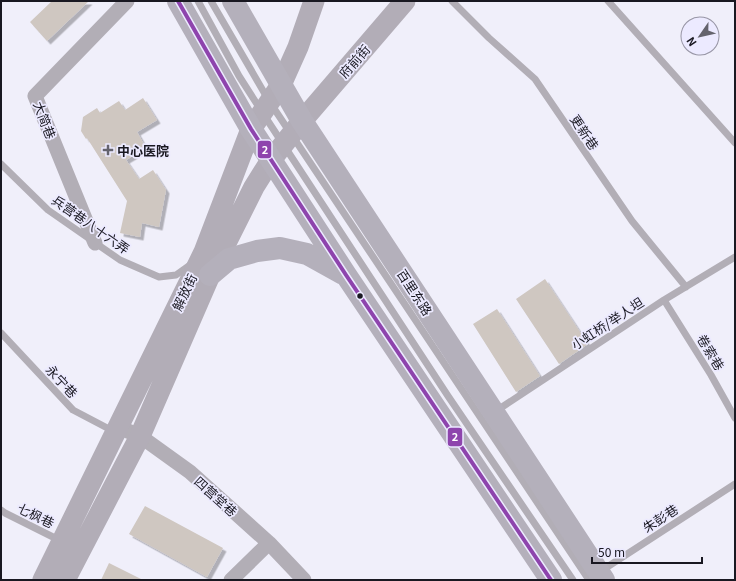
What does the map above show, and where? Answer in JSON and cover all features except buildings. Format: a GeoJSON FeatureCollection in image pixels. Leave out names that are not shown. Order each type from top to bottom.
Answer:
{"type":"FeatureCollection","features":[{"type":"Feature","properties":{"kind":"main road","name":"百里东路"},"geometry":{"type":"LineString","coordinates":[[178,1],[266,106],[287,140],[495,412],[597,577]]}},
{"type":"Feature","properties":{"kind":"main road","name":"百里东路"},"geometry":{"type":"LineString","coordinates":[[232,1],[266,106],[287,140],[346,275],[551,580]]}},
{"type":"Feature","properties":{"kind":"main road","name":"解放街"},"geometry":{"type":"LineString","coordinates":[[66,580],[140,436],[266,106],[298,47],[314,1]]}},
{"type":"Feature","properties":{"kind":"main road","name":"府前街"},"geometry":{"type":"LineString","coordinates":[[287,140],[405,1]]}},
{"type":"Feature","properties":{"kind":"main road","name":"解放街"},"geometry":{"type":"LineString","coordinates":[[43,580],[116,430],[205,267],[254,187],[287,140]]}},
{"type":"Feature","properties":{"kind":"main road"},"geometry":{"type":"LineString","coordinates":[[205,267],[257,251],[280,248],[307,254],[346,275]]}},
{"type":"Feature","properties":{"kind":"street","name":"大简巷"},"geometry":{"type":"LineString","coordinates":[[95,243],[35,96],[127,1]]}},
{"type":"Feature","properties":{"kind":"street","name":"四营堂巷"},"geometry":{"type":"LineString","coordinates":[[116,430],[140,436],[190,472],[269,543],[304,580]]}},
{"type":"Feature","properties":{"kind":"street"},"geometry":{"type":"LineString","coordinates":[[231,580],[269,543]]}},
{"type":"Feature","properties":{"kind":"lane"},"geometry":{"type":"LineString","coordinates":[[198,1],[240,76],[266,106]]}},
{"type":"Feature","properties":{"kind":"lane"},"geometry":{"type":"LineString","coordinates":[[211,1],[266,106]]}},
{"type":"Feature","properties":{"kind":"lane","name":"更新巷"},"geometry":{"type":"LineString","coordinates":[[452,1],[489,38],[535,79],[632,221],[686,287]]}},
{"type":"Feature","properties":{"kind":"lane"},"geometry":{"type":"LineString","coordinates":[[618,1],[610,4],[735,143]]}},
{"type":"Feature","properties":{"kind":"lane"},"geometry":{"type":"LineString","coordinates":[[287,140],[597,577]]}},
{"type":"Feature","properties":{"kind":"lane"},"geometry":{"type":"LineString","coordinates":[[287,140],[448,396],[573,580]]}},
{"type":"Feature","properties":{"kind":"lane","name":"兵营巷八十六弄"},"geometry":{"type":"LineString","coordinates":[[1,164],[48,210],[120,260],[159,277],[176,275],[205,267]]}},
{"type":"Feature","properties":{"kind":"lane","name":"小虹桥/举人坦"},"geometry":{"type":"LineString","coordinates":[[495,412],[664,300],[735,257]]}},
{"type":"Feature","properties":{"kind":"lane","name":"卷索巷"},"geometry":{"type":"LineString","coordinates":[[664,300],[711,375],[735,418]]}},
{"type":"Feature","properties":{"kind":"lane","name":"永宁巷"},"geometry":{"type":"LineString","coordinates":[[1,333],[73,410],[116,430]]}},
{"type":"Feature","properties":{"kind":"lane","name":"朱彭巷"},"geometry":{"type":"LineString","coordinates":[[597,577],[735,484]]}},
{"type":"Feature","properties":{"kind":"lane","name":"七枫巷"},"geometry":{"type":"LineString","coordinates":[[1,510],[62,542]]}},
{"type":"Feature","properties":{"kind":"transit line","name":"2"},"geometry":{"type":"LineString","coordinates":[[178,1],[251,129],[346,275],[551,580]]}},
{"type":"Feature","properties":{"kind":"place","name":"中心医院"},"geometry":{"type":"Point","coordinates":[108,150]}}]}
